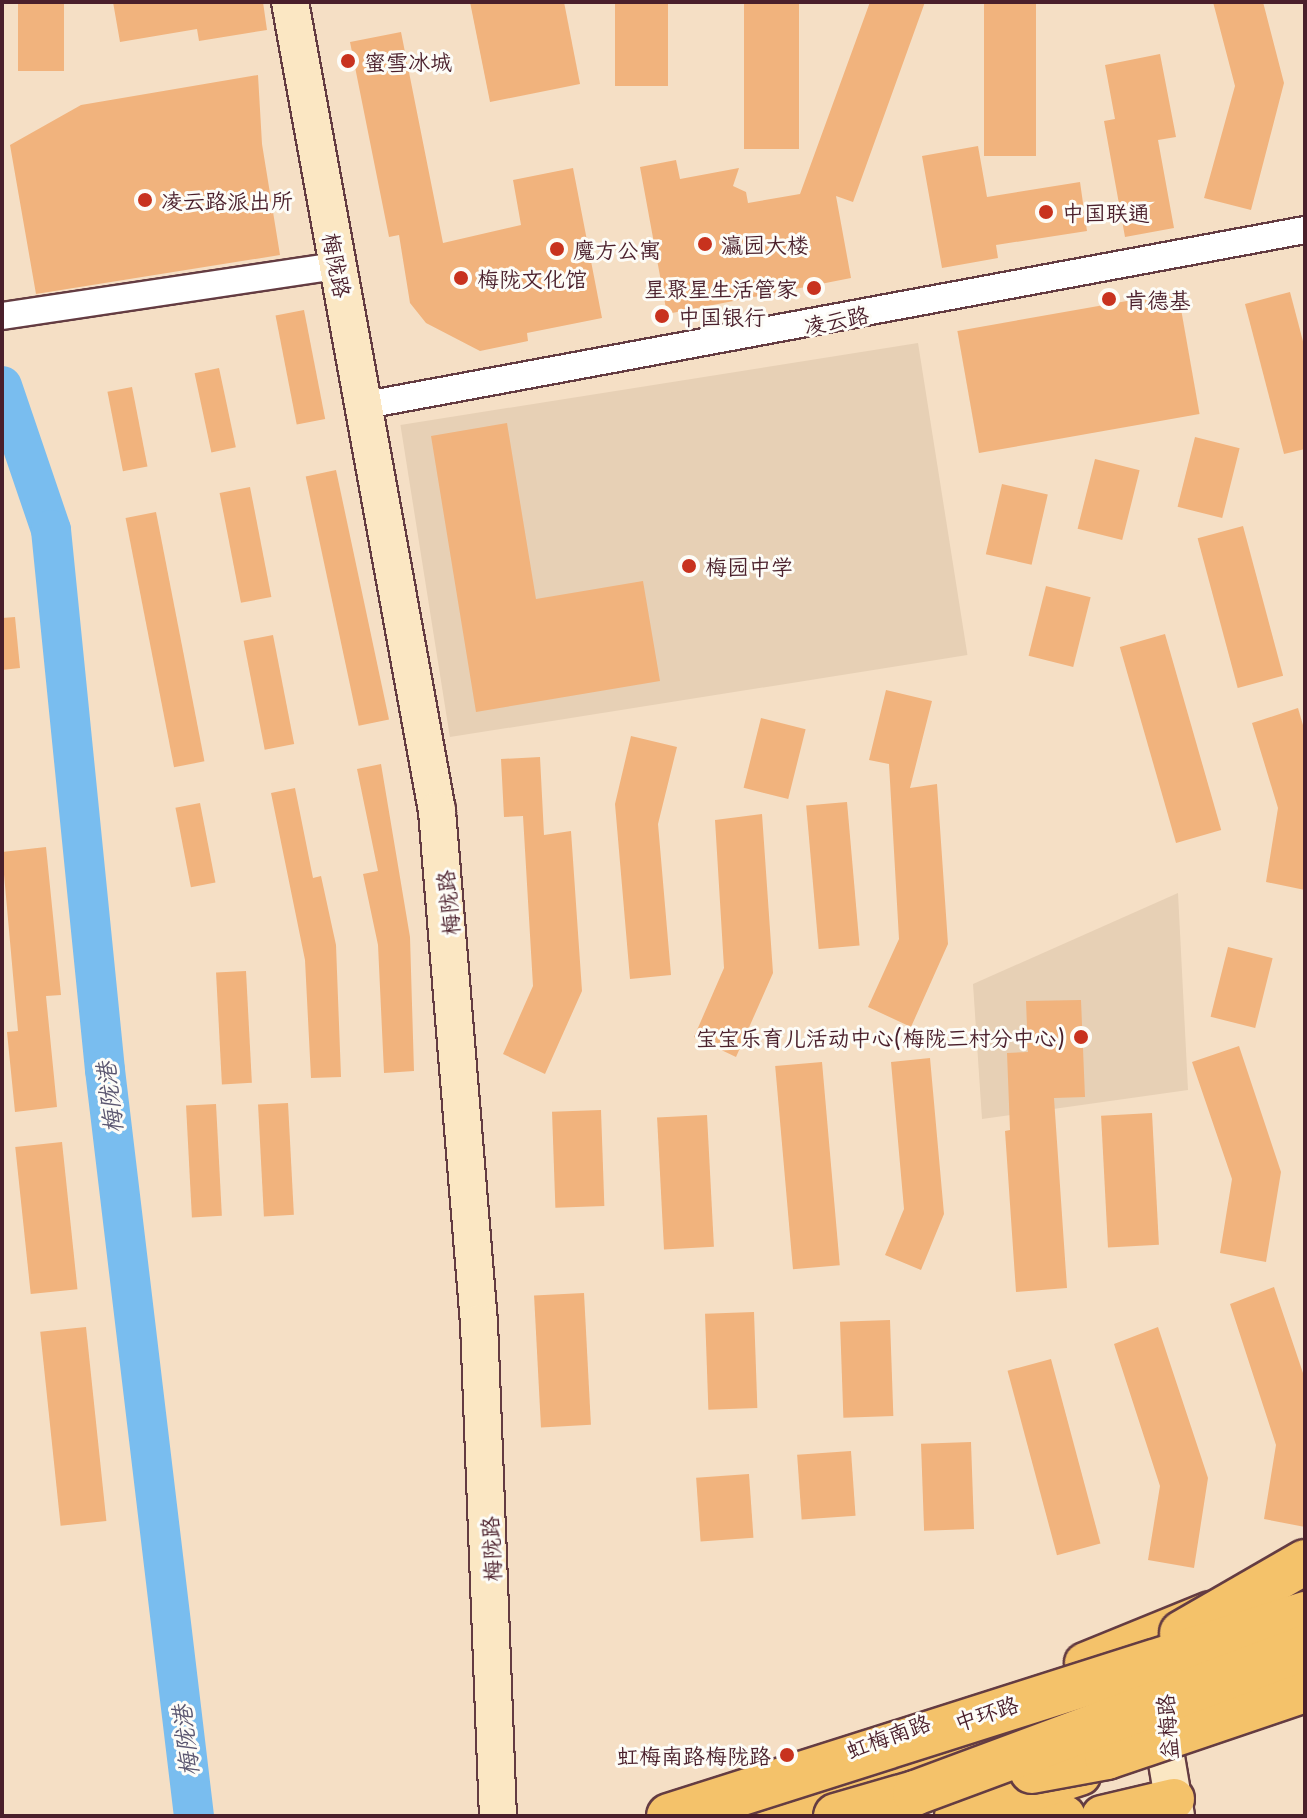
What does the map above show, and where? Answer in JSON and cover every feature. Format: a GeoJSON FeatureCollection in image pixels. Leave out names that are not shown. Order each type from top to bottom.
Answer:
{"type":"FeatureCollection","features":[{"type":"Feature","properties":{"kind":"highway"},"geometry":{"type":"LineString","coordinates":[[1153,1687],[1305,1562]]}},
{"type":"Feature","properties":{"kind":"highway","name":"中环路"},"geometry":{"type":"LineString","coordinates":[[684,1808],[1153,1687],[1305,1614]]}},
{"type":"Feature","properties":{"kind":"highway"},"geometry":{"type":"LineString","coordinates":[[836,1816],[915,1793],[1305,1650]]}},
{"type":"Feature","properties":{"kind":"highway"},"geometry":{"type":"LineString","coordinates":[[915,1793],[1107,1757],[1305,1690]]}},
{"type":"Feature","properties":{"kind":"main road","name":"虹梅南路"},"geometry":{"type":"LineString","coordinates":[[955,1816],[998,1803],[1305,1569]]}},
{"type":"Feature","properties":{"kind":"main road","name":"虹梅南路"},"geometry":{"type":"LineString","coordinates":[[760,1815],[1153,1687],[1305,1650]]}},
{"type":"Feature","properties":{"kind":"main road","name":"虹梅南路"},"geometry":{"type":"LineString","coordinates":[[819,1816],[1153,1687],[1305,1680]]}},
{"type":"Feature","properties":{"kind":"main road"},"geometry":{"type":"LineString","coordinates":[[998,1803],[1065,1816]]}},
{"type":"Feature","properties":{"kind":"main road"},"geometry":{"type":"LineString","coordinates":[[643,1816],[684,1808],[760,1815]]}},
{"type":"Feature","properties":{"kind":"main road"},"geometry":{"type":"LineString","coordinates":[[1102,1816],[1175,1808]]}},
{"type":"Feature","properties":{"kind":"street","name":"梅陇路"},"geometry":{"type":"LineString","coordinates":[[290,2],[337,266],[366,405],[437,811],[453,971],[480,1338],[498,1816]]}},
{"type":"Feature","properties":{"kind":"street","name":"凌云路"},"geometry":{"type":"LineString","coordinates":[[366,405],[1305,230]]}},
{"type":"Feature","properties":{"kind":"street"},"geometry":{"type":"LineString","coordinates":[[12,315],[337,266]]}},
{"type":"Feature","properties":{"kind":"street","name":"益梅路"},"geometry":{"type":"LineString","coordinates":[[1153,1687],[1175,1808]]}},
{"type":"Feature","properties":{"kind":"shaded area","name":"梅园中学"},"geometry":{"type":"Polygon","coordinates":[[[918,343],[967,655],[450,737],[400,425],[918,343]]]}},
{"type":"Feature","properties":{"kind":"shaded area","name":"宝宝乐育儿活动中心(梅陇三村分中心)"},"geometry":{"type":"Polygon","coordinates":[[[1178,893],[1188,1090],[982,1119],[973,984],[1178,893]]]}},
{"type":"Feature","properties":{"kind":"building"},"geometry":{"type":"Polygon","coordinates":[[[18,2],[64,2],[64,71],[18,71],[18,2]]]}},
{"type":"Feature","properties":{"kind":"building"},"geometry":{"type":"Polygon","coordinates":[[[113,2],[263,2],[267,30],[199,41],[197,29],[120,42],[113,2]]]}},
{"type":"Feature","properties":{"kind":"building"},"geometry":{"type":"Polygon","coordinates":[[[470,2],[564,2],[580,84],[490,102],[470,2]]]}},
{"type":"Feature","properties":{"kind":"building"},"geometry":{"type":"Polygon","coordinates":[[[615,2],[668,2],[668,86],[615,86],[615,2]]]}},
{"type":"Feature","properties":{"kind":"building"},"geometry":{"type":"Polygon","coordinates":[[[744,2],[799,2],[799,149],[744,149],[744,2]]]}},
{"type":"Feature","properties":{"kind":"building"},"geometry":{"type":"Polygon","coordinates":[[[870,2],[925,2],[853,202],[836,196],[851,278],[667,314],[640,167],[676,160],[680,179],[739,168],[733,186],[746,192],[748,203],[800,194],[870,2]]]}},
{"type":"Feature","properties":{"kind":"building"},"geometry":{"type":"Polygon","coordinates":[[[984,2],[1036,2],[1036,156],[984,156],[984,2]]]}},
{"type":"Feature","properties":{"kind":"building"},"geometry":{"type":"Polygon","coordinates":[[[1213,2],[1263,2],[1284,83],[1251,210],[1204,198],[1235,86],[1213,2]]]}},
{"type":"Feature","properties":{"kind":"building"},"geometry":{"type":"Polygon","coordinates":[[[401,32],[443,243],[521,225],[513,180],[573,168],[602,318],[527,333],[528,341],[480,351],[426,323],[410,303],[399,235],[389,237],[350,42],[401,32]]]}},
{"type":"Feature","properties":{"kind":"building"},"geometry":{"type":"Polygon","coordinates":[[[1160,54],[1176,137],[1158,140],[1174,228],[1125,237],[1104,121],[1115,119],[1105,65],[1160,54]]]}},
{"type":"Feature","properties":{"kind":"building","name":"凌云路派出所"},"geometry":{"type":"Polygon","coordinates":[[[258,75],[262,144],[280,255],[36,294],[10,145],[81,105],[258,75]]]}},
{"type":"Feature","properties":{"kind":"building"},"geometry":{"type":"Polygon","coordinates":[[[978,146],[987,197],[1080,182],[1087,231],[996,245],[998,258],[942,268],[922,156],[978,146]]]}},
{"type":"Feature","properties":{"kind":"building"},"geometry":{"type":"Polygon","coordinates":[[[1178,292],[1200,414],[979,453],[957,331],[1178,292]]]}},
{"type":"Feature","properties":{"kind":"building"},"geometry":{"type":"Polygon","coordinates":[[[1290,292],[1305,349],[1305,449],[1284,454],[1245,304],[1290,292]]]}},
{"type":"Feature","properties":{"kind":"building"},"geometry":{"type":"Polygon","coordinates":[[[304,310],[325,419],[297,424],[276,316],[304,310]]]}},
{"type":"Feature","properties":{"kind":"building"},"geometry":{"type":"Polygon","coordinates":[[[219,368],[236,447],[211,452],[195,373],[219,368]]]}},
{"type":"Feature","properties":{"kind":"building"},"geometry":{"type":"Polygon","coordinates":[[[132,387],[147,467],[123,471],[107,392],[132,387]]]}},
{"type":"Feature","properties":{"kind":"building"},"geometry":{"type":"Polygon","coordinates":[[[507,423],[536,599],[643,581],[660,681],[476,712],[431,436],[507,423]]]}},
{"type":"Feature","properties":{"kind":"building"},"geometry":{"type":"Polygon","coordinates":[[[1195,437],[1240,448],[1222,518],[1178,507],[1195,437]]]}},
{"type":"Feature","properties":{"kind":"building"},"geometry":{"type":"Polygon","coordinates":[[[1095,459],[1140,470],[1122,540],[1078,529],[1095,459]]]}},
{"type":"Feature","properties":{"kind":"building"},"geometry":{"type":"Polygon","coordinates":[[[336,470],[389,719],[359,726],[306,476],[336,470]]]}},
{"type":"Feature","properties":{"kind":"building"},"geometry":{"type":"Polygon","coordinates":[[[1002,484],[1048,495],[1032,565],[986,554],[1002,484]]]}},
{"type":"Feature","properties":{"kind":"building"},"geometry":{"type":"Polygon","coordinates":[[[250,487],[271,597],[241,603],[220,493],[250,487]]]}},
{"type":"Feature","properties":{"kind":"building"},"geometry":{"type":"Polygon","coordinates":[[[156,512],[204,761],[174,767],[126,518],[156,512]]]}},
{"type":"Feature","properties":{"kind":"building"},"geometry":{"type":"Polygon","coordinates":[[[1243,526],[1283,676],[1238,688],[1198,538],[1243,526]]]}},
{"type":"Feature","properties":{"kind":"building"},"geometry":{"type":"Polygon","coordinates":[[[1046,586],[1091,597],[1073,667],[1029,656],[1046,586]]]}},
{"type":"Feature","properties":{"kind":"building"},"geometry":{"type":"Polygon","coordinates":[[[15,617],[20,668],[2,670],[2,618],[15,617]]]}},
{"type":"Feature","properties":{"kind":"building"},"geometry":{"type":"Polygon","coordinates":[[[1165,634],[1221,830],[1176,843],[1120,647],[1165,634]]]}},
{"type":"Feature","properties":{"kind":"building"},"geometry":{"type":"Polygon","coordinates":[[[273,635],[294,744],[265,750],[244,641],[273,635]]]}},
{"type":"Feature","properties":{"kind":"building"},"geometry":{"type":"Polygon","coordinates":[[[886,690],[932,701],[910,788],[937,784],[948,944],[911,1027],[868,1007],[899,939],[889,764],[869,760],[886,690]]]}},
{"type":"Feature","properties":{"kind":"building"},"geometry":{"type":"Polygon","coordinates":[[[1298,708],[1305,732],[1305,890],[1266,882],[1278,808],[1252,723],[1298,708]]]}},
{"type":"Feature","properties":{"kind":"building"},"geometry":{"type":"Polygon","coordinates":[[[761,718],[806,729],[788,799],[744,788],[761,718]]]}},
{"type":"Feature","properties":{"kind":"building"},"geometry":{"type":"Polygon","coordinates":[[[631,736],[677,747],[658,824],[671,975],[630,979],[615,804],[631,736]]]}},
{"type":"Feature","properties":{"kind":"building"},"geometry":{"type":"Polygon","coordinates":[[[540,757],[544,835],[571,831],[582,991],[545,1074],[503,1054],[533,986],[523,816],[504,817],[501,759],[540,757]]]}},
{"type":"Feature","properties":{"kind":"building"},"geometry":{"type":"Polygon","coordinates":[[[381,764],[410,937],[414,1071],[384,1073],[378,945],[363,874],[378,871],[357,769],[381,764]]]}},
{"type":"Feature","properties":{"kind":"building"},"geometry":{"type":"Polygon","coordinates":[[[295,788],[313,878],[321,876],[336,945],[341,1077],[311,1078],[305,960],[271,793],[295,788]]]}},
{"type":"Feature","properties":{"kind":"building"},"geometry":{"type":"Polygon","coordinates":[[[847,802],[860,945],[819,949],[806,806],[847,802]]]}},
{"type":"Feature","properties":{"kind":"building"},"geometry":{"type":"Polygon","coordinates":[[[200,803],[215,883],[191,887],[175,808],[200,803]]]}},
{"type":"Feature","properties":{"kind":"building"},"geometry":{"type":"Polygon","coordinates":[[[762,814],[773,973],[736,1057],[694,1037],[724,968],[715,820],[762,814]]]}},
{"type":"Feature","properties":{"kind":"building"},"geometry":{"type":"Polygon","coordinates":[[[46,847],[61,995],[46,996],[57,1107],[15,1112],[7,1032],[18,1031],[2,852],[46,847]]]}},
{"type":"Feature","properties":{"kind":"building"},"geometry":{"type":"Polygon","coordinates":[[[1228,947],[1273,958],[1255,1028],[1211,1017],[1228,947]]]}},
{"type":"Feature","properties":{"kind":"building"},"geometry":{"type":"Polygon","coordinates":[[[246,971],[252,1083],[222,1084],[216,973],[246,971]]]}},
{"type":"Feature","properties":{"kind":"building"},"geometry":{"type":"Polygon","coordinates":[[[1081,1000],[1085,1097],[1054,1098],[1067,1288],[1016,1292],[1005,1131],[1010,1130],[1007,1053],[1028,1052],[1026,1001],[1081,1000]]]}},
{"type":"Feature","properties":{"kind":"building"},"geometry":{"type":"Polygon","coordinates":[[[1239,1046],[1281,1172],[1266,1262],[1220,1253],[1232,1179],[1192,1062],[1239,1046]]]}},
{"type":"Feature","properties":{"kind":"building"},"geometry":{"type":"Polygon","coordinates":[[[930,1058],[944,1214],[921,1270],[885,1255],[904,1209],[891,1062],[930,1058]]]}},
{"type":"Feature","properties":{"kind":"building"},"geometry":{"type":"Polygon","coordinates":[[[822,1062],[840,1265],[793,1269],[775,1066],[822,1062]]]}},
{"type":"Feature","properties":{"kind":"building"},"geometry":{"type":"Polygon","coordinates":[[[288,1103],[294,1215],[264,1216],[258,1105],[288,1103]]]}},
{"type":"Feature","properties":{"kind":"building"},"geometry":{"type":"Polygon","coordinates":[[[216,1104],[222,1216],[192,1217],[186,1106],[216,1104]]]}},
{"type":"Feature","properties":{"kind":"building"},"geometry":{"type":"Polygon","coordinates":[[[601,1110],[604,1206],[555,1208],[552,1112],[601,1110]]]}},
{"type":"Feature","properties":{"kind":"building"},"geometry":{"type":"Polygon","coordinates":[[[1152,1113],[1159,1245],[1108,1247],[1101,1116],[1152,1113]]]}},
{"type":"Feature","properties":{"kind":"building"},"geometry":{"type":"Polygon","coordinates":[[[707,1115],[714,1247],[664,1249],[657,1118],[707,1115]]]}},
{"type":"Feature","properties":{"kind":"building"},"geometry":{"type":"Polygon","coordinates":[[[62,1142],[77,1289],[31,1294],[15,1147],[62,1142]]]}},
{"type":"Feature","properties":{"kind":"building"},"geometry":{"type":"Polygon","coordinates":[[[1274,1287],[1305,1379],[1305,1527],[1264,1519],[1276,1445],[1230,1304],[1274,1287]]]}},
{"type":"Feature","properties":{"kind":"building"},"geometry":{"type":"Polygon","coordinates":[[[584,1293],[591,1425],[541,1427],[534,1296],[584,1293]]]}},
{"type":"Feature","properties":{"kind":"building"},"geometry":{"type":"Polygon","coordinates":[[[754,1312],[757,1408],[708,1410],[705,1314],[754,1312]]]}},
{"type":"Feature","properties":{"kind":"building"},"geometry":{"type":"Polygon","coordinates":[[[890,1320],[893,1416],[843,1418],[840,1322],[890,1320]]]}},
{"type":"Feature","properties":{"kind":"building"},"geometry":{"type":"Polygon","coordinates":[[[86,1327],[106,1521],[61,1526],[40,1332],[86,1327]]]}},
{"type":"Feature","properties":{"kind":"building"},"geometry":{"type":"Polygon","coordinates":[[[1158,1327],[1208,1478],[1194,1568],[1148,1560],[1160,1486],[1114,1344],[1158,1327]]]}},
{"type":"Feature","properties":{"kind":"building"},"geometry":{"type":"Polygon","coordinates":[[[1051,1359],[1100,1543],[1057,1555],[1008,1371],[1051,1359]]]}},
{"type":"Feature","properties":{"kind":"building"},"geometry":{"type":"Polygon","coordinates":[[[971,1442],[974,1529],[924,1531],[921,1444],[971,1442]]]}},
{"type":"Feature","properties":{"kind":"building"},"geometry":{"type":"Polygon","coordinates":[[[851,1451],[856,1516],[802,1520],[797,1455],[851,1451]]]}},
{"type":"Feature","properties":{"kind":"building"},"geometry":{"type":"Polygon","coordinates":[[[749,1474],[753,1538],[701,1542],[696,1478],[749,1474]]]}},
{"type":"Feature","properties":{"kind":"waterway","name":"梅陇港"},"geometry":{"type":"LineString","coordinates":[[2,386],[51,530],[105,1070],[194,1816]]}},
{"type":"Feature","properties":{"kind":"place","name":"蜜雪冰城"},"geometry":{"type":"Point","coordinates":[348,61]}},
{"type":"Feature","properties":{"kind":"place","name":"凌云路派出所"},"geometry":{"type":"Point","coordinates":[145,200]}},
{"type":"Feature","properties":{"kind":"place","name":"中国联通"},"geometry":{"type":"Point","coordinates":[1046,212]}},
{"type":"Feature","properties":{"kind":"place","name":"瀛园大楼"},"geometry":{"type":"Point","coordinates":[705,244]}},
{"type":"Feature","properties":{"kind":"place","name":"魔方公寓"},"geometry":{"type":"Point","coordinates":[557,249]}},
{"type":"Feature","properties":{"kind":"place","name":"梅陇文化馆"},"geometry":{"type":"Point","coordinates":[461,278]}},
{"type":"Feature","properties":{"kind":"place","name":"星聚星生活管家"},"geometry":{"type":"Point","coordinates":[814,288]}},
{"type":"Feature","properties":{"kind":"place","name":"肯德基"},"geometry":{"type":"Point","coordinates":[1109,299]}},
{"type":"Feature","properties":{"kind":"place","name":"中国银行"},"geometry":{"type":"Point","coordinates":[662,316]}},
{"type":"Feature","properties":{"kind":"place","name":"梅园中学"},"geometry":{"type":"Point","coordinates":[689,566]}},
{"type":"Feature","properties":{"kind":"place","name":"宝宝乐育儿活动中心(梅陇三村分中心)"},"geometry":{"type":"Point","coordinates":[1081,1037]}},
{"type":"Feature","properties":{"kind":"place","name":"虹梅南路梅陇路"},"geometry":{"type":"Point","coordinates":[787,1755]}}]}
